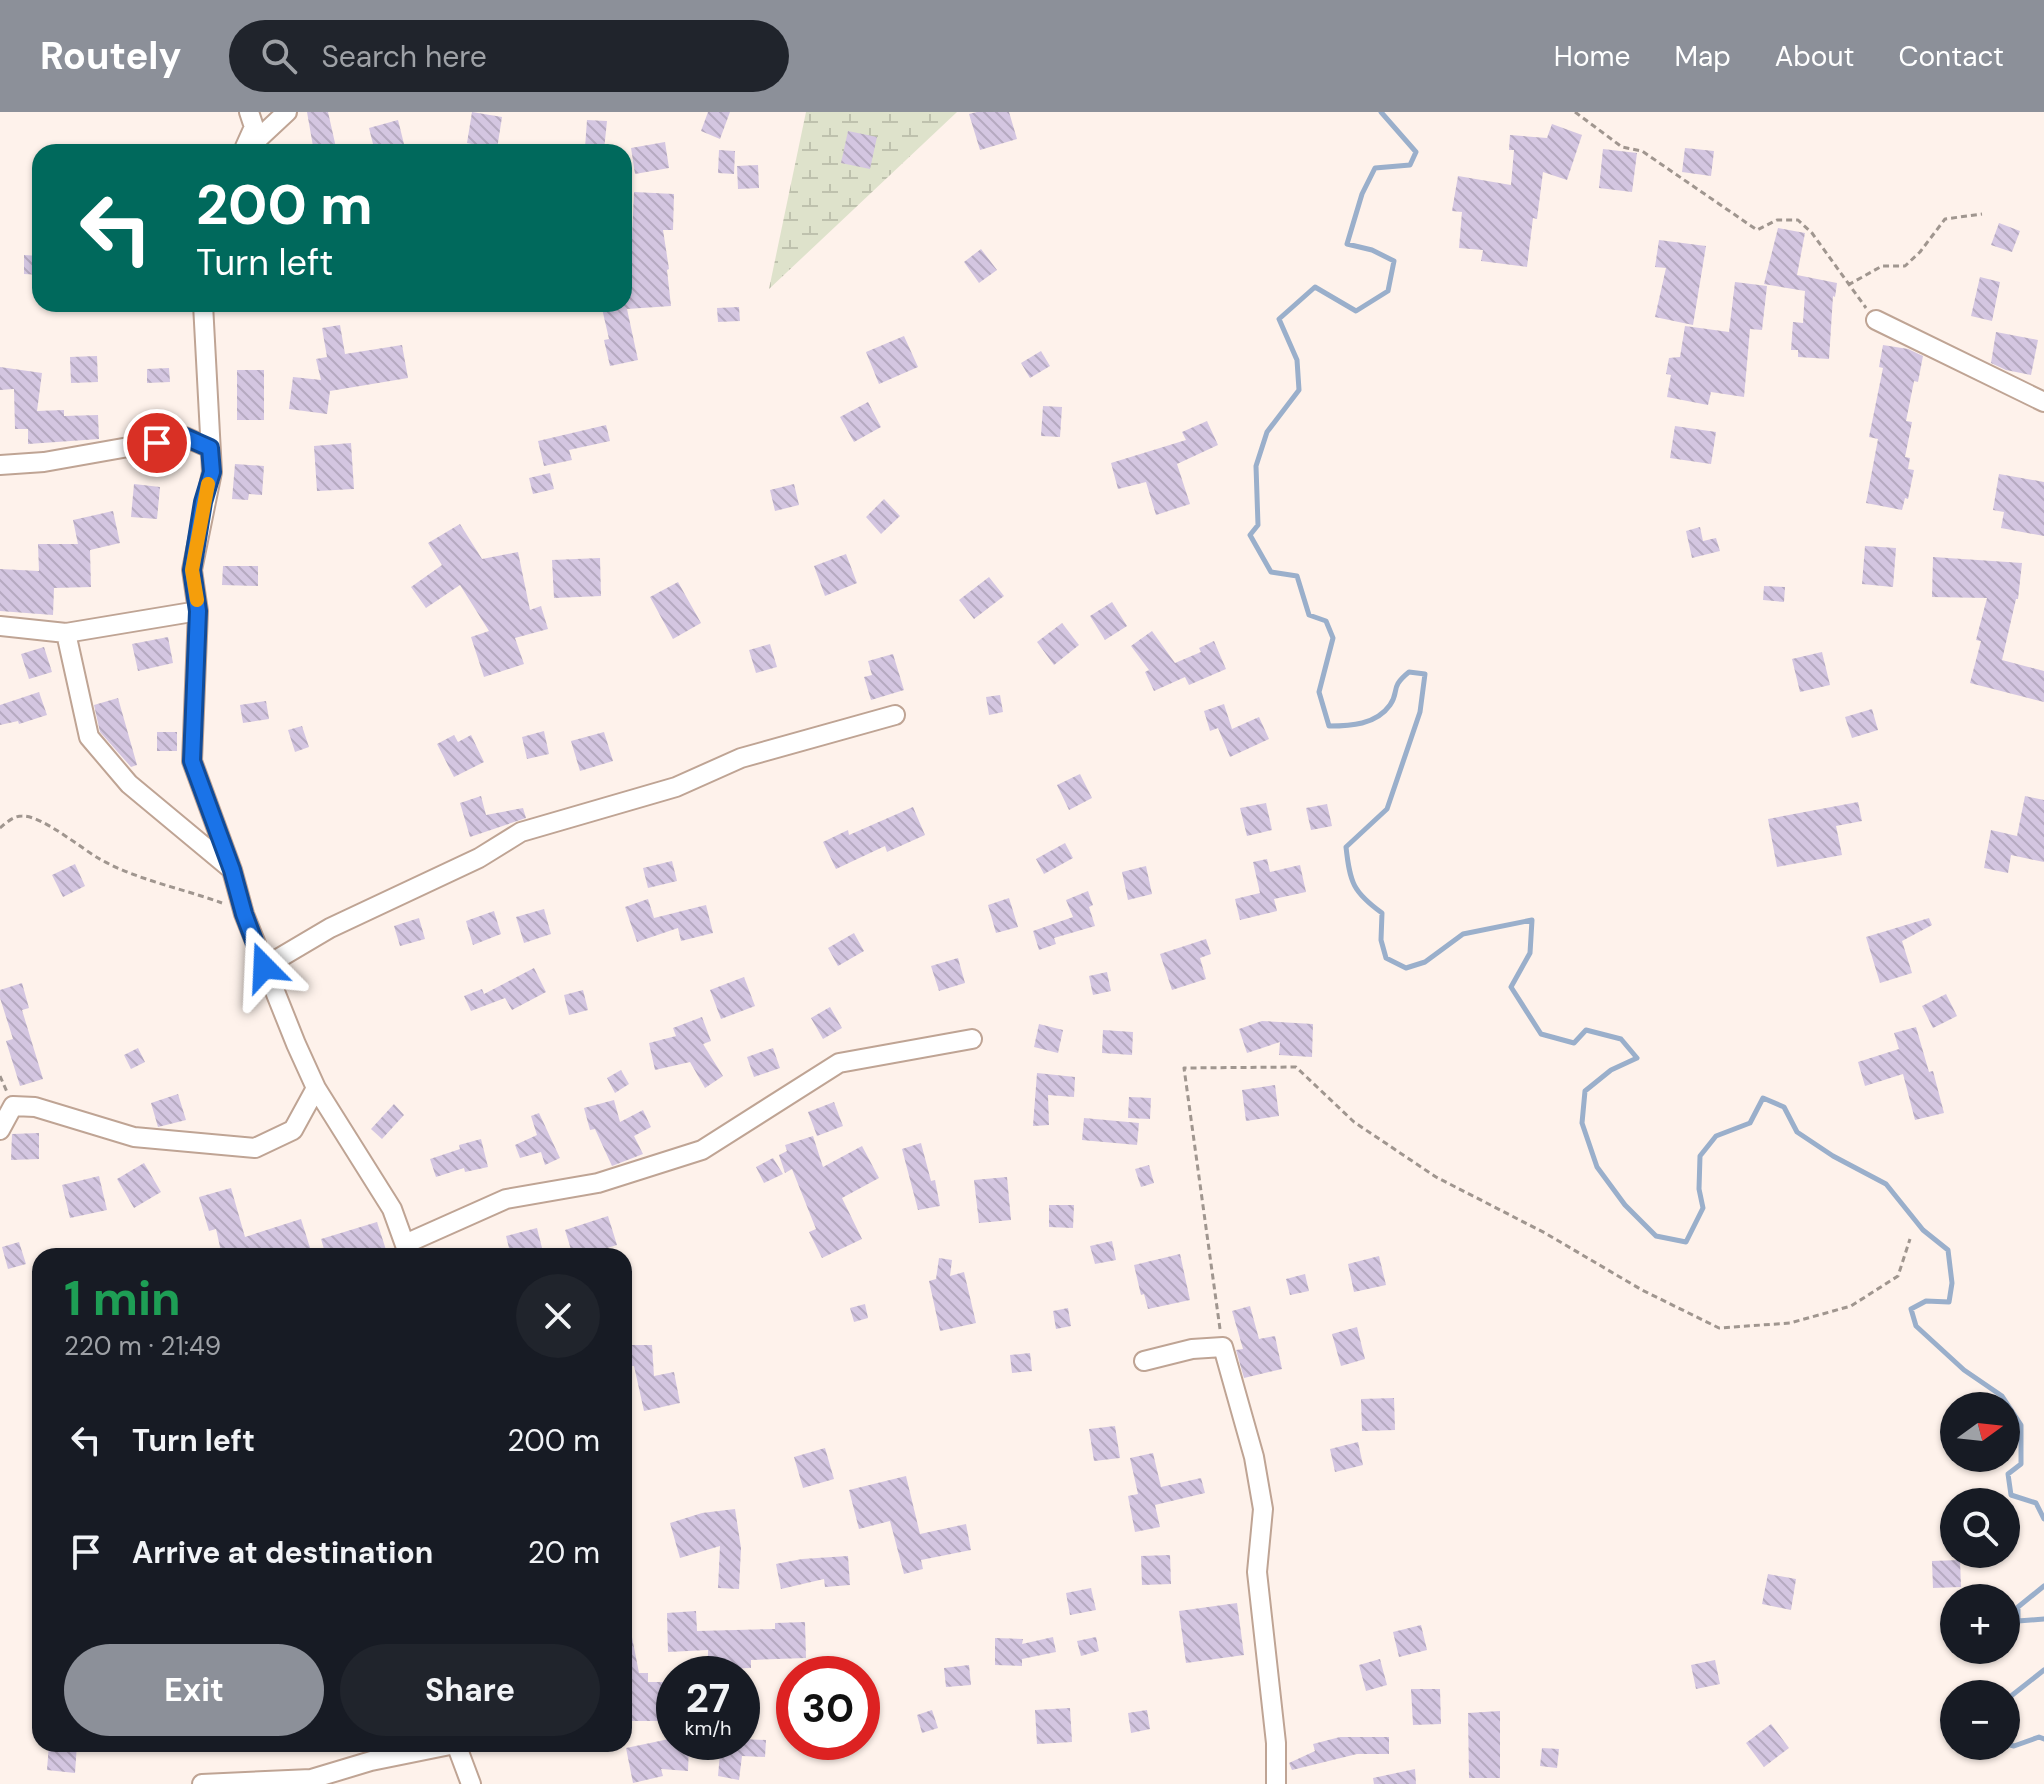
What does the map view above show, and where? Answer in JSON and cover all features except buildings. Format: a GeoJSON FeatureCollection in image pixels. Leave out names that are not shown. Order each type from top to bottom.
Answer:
{"type":"FeatureCollection","features":[{"type":"Feature","properties":{"kind":"street"},"geometry":{"type":"LineString","coordinates":[[247,144],[254,127],[249,112]]}},
{"type":"Feature","properties":{"kind":"street"},"geometry":{"type":"LineString","coordinates":[[252,144],[287,112]]}},
{"type":"Feature","properties":{"kind":"street"},"geometry":{"type":"LineString","coordinates":[[203,312],[212,472],[203,502],[192,570],[198,611],[192,761],[264,967],[316,1088],[392,1209],[406,1248]]}},
{"type":"Feature","properties":{"kind":"street"},"geometry":{"type":"LineString","coordinates":[[1876,320],[2044,402]]}},
{"type":"Feature","properties":{"kind":"street"},"geometry":{"type":"LineString","coordinates":[[0,465],[44,462],[185,437],[210,448]]}},
{"type":"Feature","properties":{"kind":"street"},"geometry":{"type":"LineString","coordinates":[[0,626],[66,633],[198,611]]}},
{"type":"Feature","properties":{"kind":"street"},"geometry":{"type":"LineString","coordinates":[[66,633],[89,737],[129,784],[232,870]]}},
{"type":"Feature","properties":{"kind":"street"},"geometry":{"type":"LineString","coordinates":[[264,967],[330,928],[479,858],[521,832],[676,787],[741,758],[895,715]]}},
{"type":"Feature","properties":{"kind":"street"},"geometry":{"type":"LineString","coordinates":[[411,1248],[506,1199],[598,1183],[702,1150],[839,1063],[972,1039]]}},
{"type":"Feature","properties":{"kind":"street"},"geometry":{"type":"LineString","coordinates":[[0,1130],[13,1106],[35,1107],[134,1137],[255,1148],[293,1130],[316,1088]]}},
{"type":"Feature","properties":{"kind":"street"},"geometry":{"type":"LineString","coordinates":[[1144,1361],[1192,1349],[1223,1347],[1254,1457],[1263,1509],[1257,1572],[1276,1743],[1276,1784]]}},
{"type":"Feature","properties":{"kind":"street"},"geometry":{"type":"LineString","coordinates":[[202,1784],[311,1779],[371,1761],[416,1752]]}},
{"type":"Feature","properties":{"kind":"street"},"geometry":{"type":"LineString","coordinates":[[459,1752],[471,1784]]}},
{"type":"Feature","properties":{"kind":"path"},"geometry":{"type":"LineString","coordinates":[[1575,112],[1622,147],[1642,151],[1757,230],[1777,220],[1798,220],[1812,233],[1876,320]]}},
{"type":"Feature","properties":{"kind":"path"},"geometry":{"type":"LineString","coordinates":[[1848,285],[1882,266],[1905,266],[1945,219],[1982,214]]}},
{"type":"Feature","properties":{"kind":"path"},"geometry":{"type":"LineString","coordinates":[[0,828],[11,819],[22,816],[36,820],[113,865],[244,914]]}},
{"type":"Feature","properties":{"kind":"path"},"geometry":{"type":"LineString","coordinates":[[1223,1347],[1184,1068],[1296,1067],[1354,1122],[1436,1177],[1545,1233],[1642,1290],[1719,1328],[1790,1323],[1851,1306],[1898,1276],[1910,1239]]}},
{"type":"Feature","properties":{"kind":"green space"},"geometry":{"type":"Polygon","coordinates":[[[806,112],[957,112],[769,289],[806,112]]]}},
{"type":"Feature","properties":{"kind":"waterway"},"geometry":{"type":"LineString","coordinates":[[1381,112],[1416,152],[1410,165],[1375,168],[1362,194],[1347,244],[1372,250],[1394,261],[1388,291],[1356,311],[1315,287],[1279,319],[1297,360],[1299,390],[1267,432],[1256,466],[1258,525],[1250,535],[1271,572],[1297,576],[1309,615],[1326,621],[1333,638],[1319,692],[1329,726],[1354,725],[1378,717],[1390,705],[1403,677],[1409,672],[1425,674],[1420,712],[1387,809],[1346,847],[1355,886],[1382,913],[1381,940],[1386,958],[1406,968],[1425,962],[1463,934],[1532,920],[1530,953],[1511,987],[1541,1034],[1574,1043],[1586,1030],[1621,1039],[1637,1058],[1611,1070],[1585,1091],[1582,1123],[1597,1167],[1625,1205],[1656,1236],[1686,1242],[1703,1208],[1699,1189],[1700,1156],[1716,1136],[1750,1123],[1763,1098],[1784,1107],[1797,1132],[1833,1156],[1886,1184],[1923,1230],[1948,1250],[1952,1283],[1949,1302],[1926,1301],[1911,1309],[1916,1326],[1964,1370],[2002,1396],[2021,1425],[2021,1464],[2008,1474],[2011,1495],[2036,1503],[2044,1519]]}},
{"type":"Feature","properties":{"kind":"waterway"},"geometry":{"type":"LineString","coordinates":[[2044,1586],[2018,1607],[2018,1621],[2044,1619]]}},
{"type":"Feature","properties":{"kind":"waterway"},"geometry":{"type":"LineString","coordinates":[[2020,1689],[2044,1670]]}},
{"type":"Feature","properties":{"kind":"waterway"},"geometry":{"type":"LineString","coordinates":[[2020,1744],[2039,1737],[2044,1739]]}},
{"type":"Feature","properties":{"kind":"slow traffic"},"geometry":{"type":"LineString","coordinates":[[197,600],[192,570],[208,484]]}},
{"type":"Feature","properties":{"kind":"route"},"geometry":{"type":"LineString","coordinates":[[157,443],[185,437],[210,448],[212,472],[203,502],[192,570],[198,611],[192,761],[264,967]]}}]}
